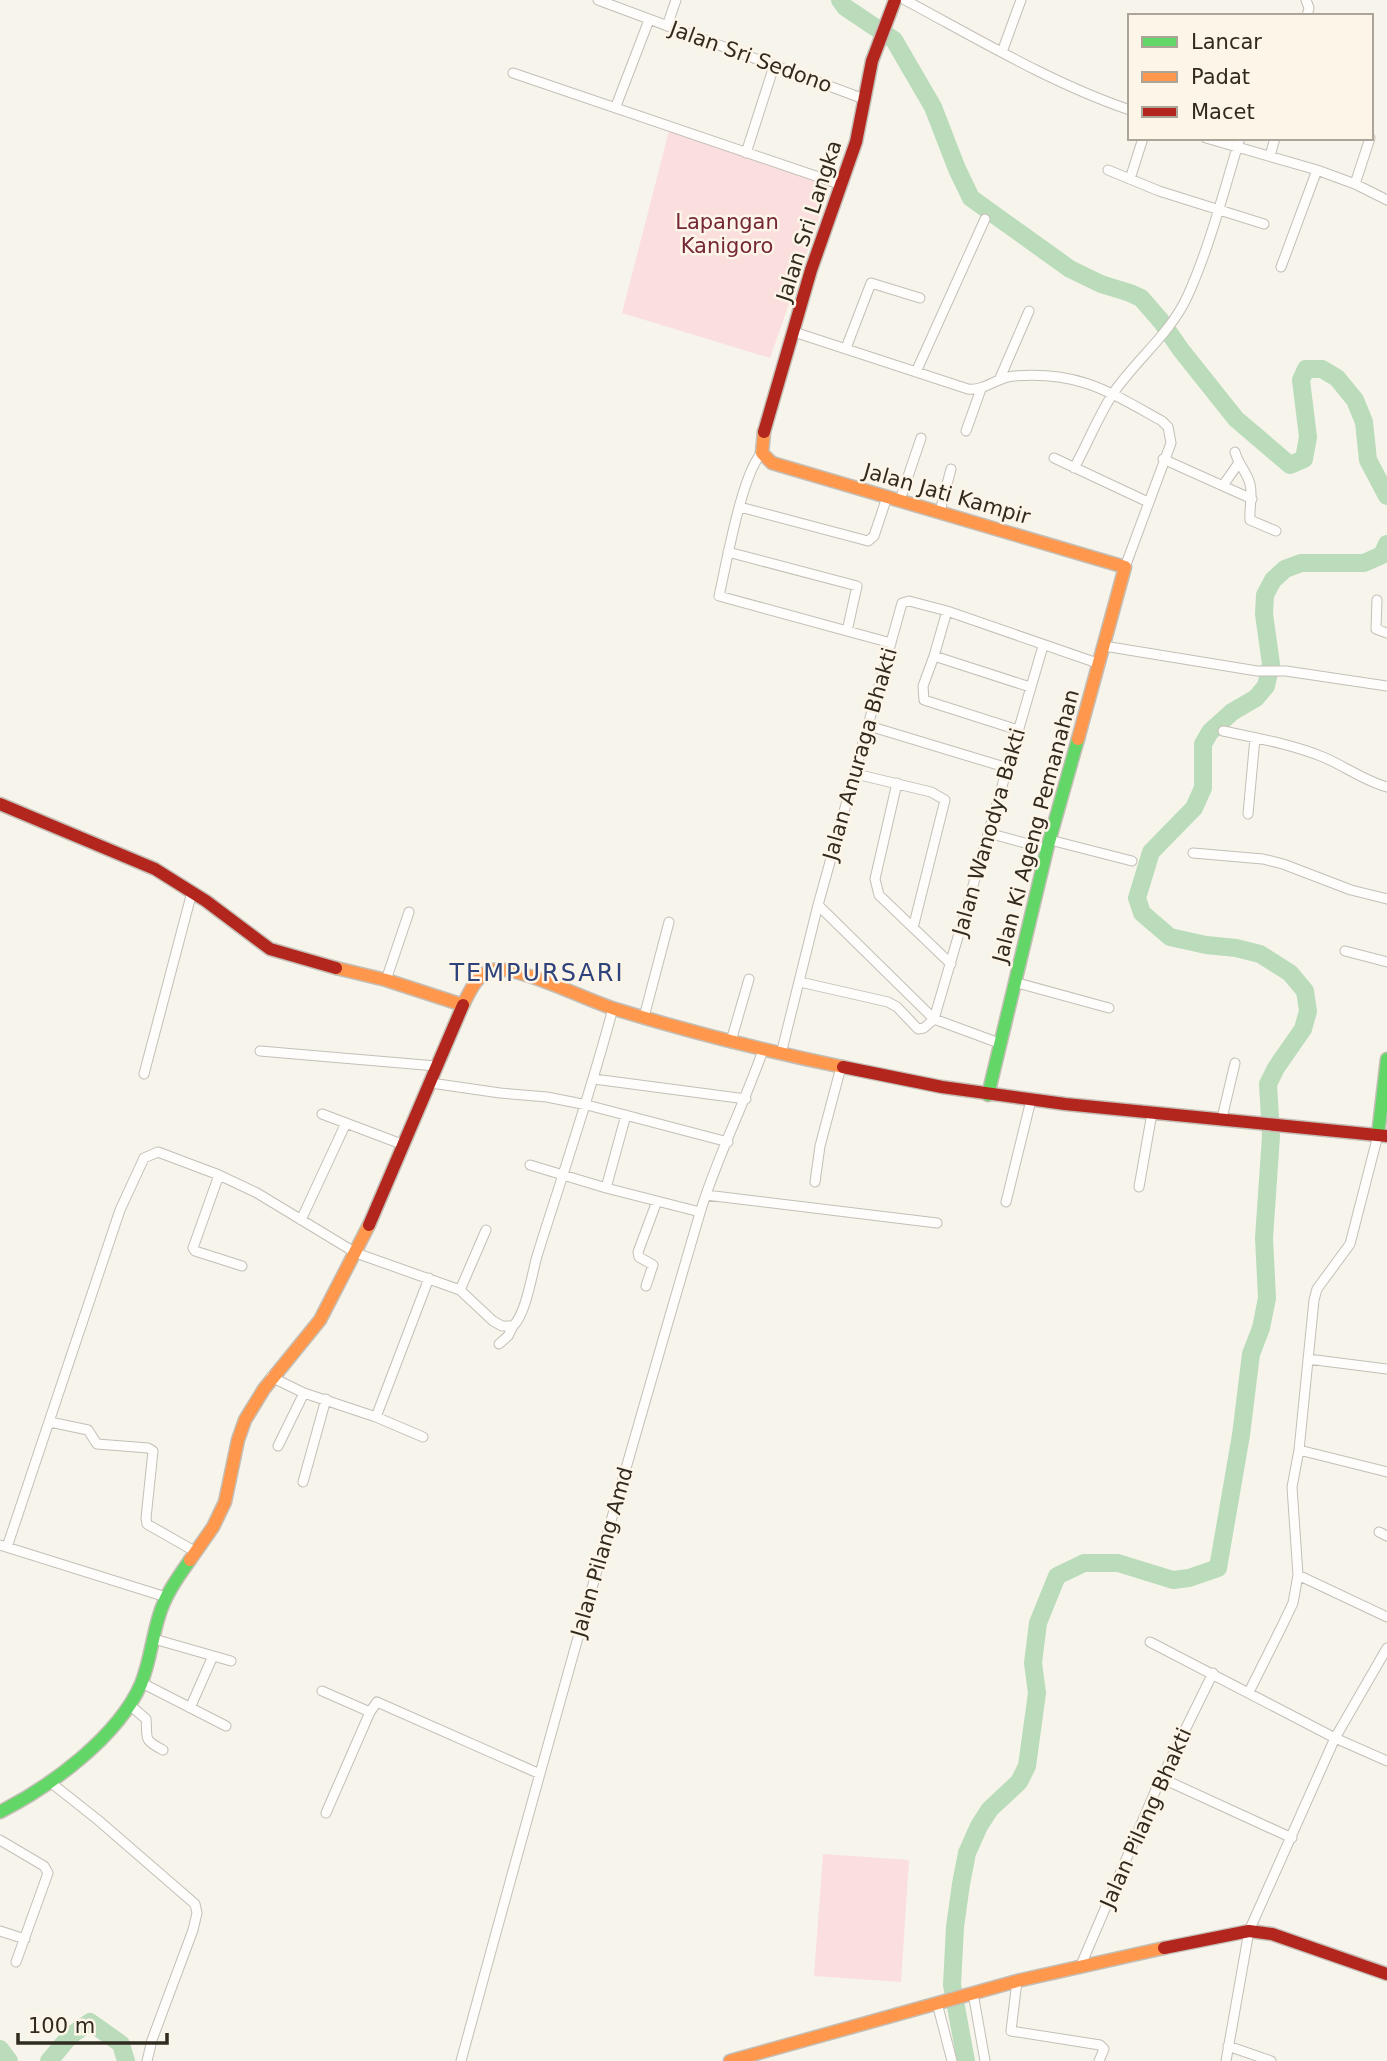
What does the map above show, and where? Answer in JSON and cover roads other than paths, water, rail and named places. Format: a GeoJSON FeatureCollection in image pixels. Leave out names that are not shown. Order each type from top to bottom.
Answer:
{"type":"FeatureCollection","features":[{"type":"Feature","properties":{"kind":"street","name":"Jalan Sri Sedono"},"geometry":{"type":"LineString","coordinates":[[598,0],[864,99]]}},
{"type":"Feature","properties":{"kind":"street"},"geometry":{"type":"LineString","coordinates":[[667,26],[676,0]]}},
{"type":"Feature","properties":{"kind":"street","name":"Jalan Sri Langka"},"geometry":{"type":"LineString","coordinates":[[762,453],[762,440],[814,261],[856,142],[878,45],[895,0]]}},
{"type":"Feature","properties":{"kind":"street"},"geometry":{"type":"LineString","coordinates":[[905,0],[1002,52],[1128,109]]}},
{"type":"Feature","properties":{"kind":"street"},"geometry":{"type":"LineString","coordinates":[[1002,52],[1021,0]]}},
{"type":"Feature","properties":{"kind":"street"},"geometry":{"type":"LineString","coordinates":[[616,106],[649,20]]}},
{"type":"Feature","properties":{"kind":"street"},"geometry":{"type":"LineString","coordinates":[[746,153],[774,66]]}},
{"type":"Feature","properties":{"kind":"street"},"geometry":{"type":"LineString","coordinates":[[513,73],[842,185]]}},
{"type":"Feature","properties":{"kind":"street"},"geometry":{"type":"LineString","coordinates":[[1130,179],[1142,140]]}},
{"type":"Feature","properties":{"kind":"street"},"geometry":{"type":"LineString","coordinates":[[1219,140],[1238,143],[1317,170],[1355,184],[1387,200]]}},
{"type":"Feature","properties":{"kind":"street"},"geometry":{"type":"LineString","coordinates":[[1270,156],[1274,140]]}},
{"type":"Feature","properties":{"kind":"street"},"geometry":{"type":"LineString","coordinates":[[1355,184],[1369,140]]}},
{"type":"Feature","properties":{"kind":"street"},"geometry":{"type":"LineString","coordinates":[[1074,468],[1113,394],[1136,363],[1158,340],[1188,295],[1218,211],[1238,143]]}},
{"type":"Feature","properties":{"kind":"street"},"geometry":{"type":"LineString","coordinates":[[1108,170],[1218,211],[1264,224]]}},
{"type":"Feature","properties":{"kind":"street"},"geometry":{"type":"LineString","coordinates":[[1281,267],[1317,170]]}},
{"type":"Feature","properties":{"kind":"street"},"geometry":{"type":"LineString","coordinates":[[916,372],[985,219]]}},
{"type":"Feature","properties":{"kind":"street"},"geometry":{"type":"LineString","coordinates":[[846,348],[871,283],[920,298]]}},
{"type":"Feature","properties":{"kind":"street"},"geometry":{"type":"LineString","coordinates":[[1000,378],[1029,311]]}},
{"type":"Feature","properties":{"kind":"street"},"geometry":{"type":"LineString","coordinates":[[794,332],[961,388],[981,389],[1000,378],[1062,376],[1093,384],[1162,421],[1168,427],[1171,443],[1163,458],[1125,567]]}},
{"type":"Feature","properties":{"kind":"street"},"geometry":{"type":"LineString","coordinates":[[966,431],[981,389]]}},
{"type":"Feature","properties":{"kind":"street"},"geometry":{"type":"LineString","coordinates":[[900,500],[920,438]]}},
{"type":"Feature","properties":{"kind":"street"},"geometry":{"type":"LineString","coordinates":[[1236,452],[1238,464],[1248,478],[1250,520],[1276,531]]}},
{"type":"Feature","properties":{"kind":"street"},"geometry":{"type":"LineString","coordinates":[[762,453],[752,464],[719,596],[891,643]]}},
{"type":"Feature","properties":{"kind":"street","name":"Jalan Jati Kampir"},"geometry":{"type":"LineString","coordinates":[[762,453],[772,463],[1125,567]]}},
{"type":"Feature","properties":{"kind":"street"},"geometry":{"type":"LineString","coordinates":[[1054,458],[1148,502]]}},
{"type":"Feature","properties":{"kind":"street"},"geometry":{"type":"LineString","coordinates":[[1163,458],[1224,484],[1251,499]]}},
{"type":"Feature","properties":{"kind":"street"},"geometry":{"type":"LineString","coordinates":[[1224,484],[1238,464]]}},
{"type":"Feature","properties":{"kind":"street"},"geometry":{"type":"LineString","coordinates":[[940,511],[951,469]]}},
{"type":"Feature","properties":{"kind":"street"},"geometry":{"type":"LineString","coordinates":[[740,507],[868,541],[874,536],[887,497]]}},
{"type":"Feature","properties":{"kind":"street"},"geometry":{"type":"LineString","coordinates":[[728,552],[855,584],[858,587],[847,631]]}},
{"type":"Feature","properties":{"kind":"street","name":"Jalan Ki Ageng Pemanahan"},"geometry":{"type":"LineString","coordinates":[[988,1095],[1048,844],[1125,567]]}},
{"type":"Feature","properties":{"kind":"street"},"geometry":{"type":"LineString","coordinates":[[1377,600],[1376,629],[1387,633]]}},
{"type":"Feature","properties":{"kind":"street","name":"Jalan Anuraga Bhakti"},"geometry":{"type":"LineString","coordinates":[[781,1054],[818,905],[902,603],[909,601],[947,611]]}},
{"type":"Feature","properties":{"kind":"street"},"geometry":{"type":"LineString","coordinates":[[1018,730],[926,702],[923,698],[922,689],[947,611],[1100,664]]}},
{"type":"Feature","properties":{"kind":"street","name":"Jalan Wanodya Bakti"},"geometry":{"type":"LineString","coordinates":[[934,1019],[1043,646]]}},
{"type":"Feature","properties":{"kind":"street"},"geometry":{"type":"LineString","coordinates":[[1104,646],[1257,671],[1286,671],[1387,686]]}},
{"type":"Feature","properties":{"kind":"street"},"geometry":{"type":"LineString","coordinates":[[934,656],[1030,687]]}},
{"type":"Feature","properties":{"kind":"street"},"geometry":{"type":"LineString","coordinates":[[869,726],[1008,768]]}},
{"type":"Feature","properties":{"kind":"street"},"geometry":{"type":"LineString","coordinates":[[1223,731],[1322,757],[1387,788]]}},
{"type":"Feature","properties":{"kind":"street"},"geometry":{"type":"LineString","coordinates":[[1248,814],[1255,738]]}},
{"type":"Feature","properties":{"kind":"street"},"geometry":{"type":"LineString","coordinates":[[856,774],[939,795],[946,803],[913,928]]}},
{"type":"Feature","properties":{"kind":"street"},"geometry":{"type":"LineString","coordinates":[[897,783],[875,884],[879,895],[951,964]]}},
{"type":"Feature","properties":{"kind":"street"},"geometry":{"type":"LineString","coordinates":[[0,804],[120,853],[192,892],[270,949],[386,980],[463,1005]]}},
{"type":"Feature","properties":{"kind":"street"},"geometry":{"type":"LineString","coordinates":[[988,833],[1132,861]]}},
{"type":"Feature","properties":{"kind":"street"},"geometry":{"type":"LineString","coordinates":[[1193,853],[1263,859],[1351,890],[1387,899]]}},
{"type":"Feature","properties":{"kind":"street"},"geometry":{"type":"LineString","coordinates":[[144,1073],[192,892]]}},
{"type":"Feature","properties":{"kind":"street"},"geometry":{"type":"LineString","coordinates":[[818,905],[934,1019],[999,1043]]}},
{"type":"Feature","properties":{"kind":"street"},"geometry":{"type":"LineString","coordinates":[[386,980],[409,912]]}},
{"type":"Feature","properties":{"kind":"street"},"geometry":{"type":"LineString","coordinates":[[644,1017],[669,922]]}},
{"type":"Feature","properties":{"kind":"street"},"geometry":{"type":"LineString","coordinates":[[1345,951],[1387,962]]}},
{"type":"Feature","properties":{"kind":"street"},"geometry":{"type":"LineString","coordinates":[[0,1812],[50,1782],[116,1723],[131,1706],[142,1683],[166,1597],[220,1515],[230,1486],[238,1437],[246,1419],[271,1377],[318,1322],[356,1253],[463,1005],[479,977],[489,971],[500,969],[516,972],[613,1008],[763,1050],[988,1095],[1382,1136]]}},
{"type":"Feature","properties":{"kind":"street"},"geometry":{"type":"LineString","coordinates":[[731,1041],[749,979]]}},
{"type":"Feature","properties":{"kind":"street"},"geometry":{"type":"LineString","coordinates":[[800,982],[888,1002],[897,1007],[918,1029],[925,1028],[934,1019]]}},
{"type":"Feature","properties":{"kind":"street"},"geometry":{"type":"LineString","coordinates":[[1013,982],[1109,1008]]}},
{"type":"Feature","properties":{"kind":"street"},"geometry":{"type":"LineString","coordinates":[[499,1344],[508,1336],[520,1317],[562,1177],[587,1105],[613,1008]]}},
{"type":"Feature","properties":{"kind":"street","name":"Jalan Pilang Amd"},"geometry":{"type":"LineString","coordinates":[[461,2061],[700,1212],[763,1050]]}},
{"type":"Feature","properties":{"kind":"street"},"geometry":{"type":"LineString","coordinates":[[260,1051],[436,1066]]}},
{"type":"Feature","properties":{"kind":"street"},"geometry":{"type":"LineString","coordinates":[[1249,1692],[1293,1603],[1297,1575],[1292,1500],[1315,1296],[1317,1289],[1350,1244],[1382,1136],[1387,1059]]}},
{"type":"Feature","properties":{"kind":"street"},"geometry":{"type":"LineString","coordinates":[[1222,1118],[1235,1063]]}},
{"type":"Feature","properties":{"kind":"street"},"geometry":{"type":"LineString","coordinates":[[815,1182],[820,1146],[841,1067]]}},
{"type":"Feature","properties":{"kind":"street"},"geometry":{"type":"LineString","coordinates":[[594,1079],[746,1098]]}},
{"type":"Feature","properties":{"kind":"street"},"geometry":{"type":"LineString","coordinates":[[431,1083],[547,1097],[728,1142]]}},
{"type":"Feature","properties":{"kind":"street"},"geometry":{"type":"LineString","coordinates":[[1006,1202],[1031,1100]]}},
{"type":"Feature","properties":{"kind":"street"},"geometry":{"type":"LineString","coordinates":[[1139,1187],[1152,1113]]}},
{"type":"Feature","properties":{"kind":"street"},"geometry":{"type":"LineString","coordinates":[[322,1114],[404,1145]]}},
{"type":"Feature","properties":{"kind":"street"},"geometry":{"type":"LineString","coordinates":[[606,1188],[626,1115]]}},
{"type":"Feature","properties":{"kind":"street"},"geometry":{"type":"LineString","coordinates":[[301,1220],[346,1123]]}},
{"type":"Feature","properties":{"kind":"street"},"geometry":{"type":"LineString","coordinates":[[166,1597],[4,1546],[50,1422],[120,1210],[140,1163],[148,1154],[158,1152],[257,1192],[356,1253],[460,1290],[493,1321],[502,1326],[513,1326]]}},
{"type":"Feature","properties":{"kind":"street"},"geometry":{"type":"LineString","coordinates":[[530,1165],[562,1177],[700,1212]]}},
{"type":"Feature","properties":{"kind":"street"},"geometry":{"type":"LineString","coordinates":[[219,1175],[193,1248],[195,1251],[242,1266]]}},
{"type":"Feature","properties":{"kind":"street"},"geometry":{"type":"LineString","coordinates":[[706,1195],[937,1223]]}},
{"type":"Feature","properties":{"kind":"street"},"geometry":{"type":"LineString","coordinates":[[646,1286],[653,1265],[638,1254],[657,1201]]}},
{"type":"Feature","properties":{"kind":"street"},"geometry":{"type":"LineString","coordinates":[[460,1290],[486,1230]]}},
{"type":"Feature","properties":{"kind":"street"},"geometry":{"type":"LineString","coordinates":[[376,1417],[429,1278]]}},
{"type":"Feature","properties":{"kind":"street"},"geometry":{"type":"LineString","coordinates":[[1308,1359],[1387,1370]]}},
{"type":"Feature","properties":{"kind":"street"},"geometry":{"type":"LineString","coordinates":[[271,1377],[303,1392],[376,1417],[423,1437]]}},
{"type":"Feature","properties":{"kind":"street"},"geometry":{"type":"LineString","coordinates":[[278,1446],[303,1392]]}},
{"type":"Feature","properties":{"kind":"street"},"geometry":{"type":"LineString","coordinates":[[303,1482],[326,1399]]}},
{"type":"Feature","properties":{"kind":"street"},"geometry":{"type":"LineString","coordinates":[[50,1422],[88,1430],[97,1444],[148,1448],[153,1451],[155,1457],[146,1518],[148,1524],[196,1552]]}},
{"type":"Feature","properties":{"kind":"street"},"geometry":{"type":"LineString","coordinates":[[1299,1450],[1387,1472]]}},
{"type":"Feature","properties":{"kind":"street"},"geometry":{"type":"LineString","coordinates":[[1297,1575],[1387,1617]]}},
{"type":"Feature","properties":{"kind":"street"},"geometry":{"type":"LineString","coordinates":[[154,1639],[231,1661]]}},
{"type":"Feature","properties":{"kind":"street"},"geometry":{"type":"LineString","coordinates":[[1150,1642],[1335,1738],[1387,1761]]}},
{"type":"Feature","properties":{"kind":"street"},"geometry":{"type":"LineString","coordinates":[[1226,2061],[1252,1931],[1335,1738],[1386,1654]]}},
{"type":"Feature","properties":{"kind":"street"},"geometry":{"type":"LineString","coordinates":[[190,1708],[213,1656]]}},
{"type":"Feature","properties":{"kind":"street","name":"Jalan Pilang Bhakti"},"geometry":{"type":"LineString","coordinates":[[1081,1965],[1161,1778],[1213,1673]]}},
{"type":"Feature","properties":{"kind":"street"},"geometry":{"type":"LineString","coordinates":[[142,1683],[226,1726]]}},
{"type":"Feature","properties":{"kind":"street"},"geometry":{"type":"LineString","coordinates":[[322,1691],[370,1713]]}},
{"type":"Feature","properties":{"kind":"street"},"geometry":{"type":"LineString","coordinates":[[326,1813],[374,1704],[382,1702],[444,1733],[540,1774]]}},
{"type":"Feature","properties":{"kind":"street"},"geometry":{"type":"LineString","coordinates":[[131,1706],[146,1718],[147,1740],[163,1750]]}},
{"type":"Feature","properties":{"kind":"street"},"geometry":{"type":"LineString","coordinates":[[1161,1778],[1292,1838]]}},
{"type":"Feature","properties":{"kind":"street"},"geometry":{"type":"LineString","coordinates":[[50,1782],[195,1904],[197,1913],[193,1930],[146,2061]]}},
{"type":"Feature","properties":{"kind":"street"},"geometry":{"type":"LineString","coordinates":[[0,1840],[47,1868],[47,1878],[16,1962]]}},
{"type":"Feature","properties":{"kind":"street"},"geometry":{"type":"LineString","coordinates":[[0,1931],[25,1939]]}},
{"type":"Feature","properties":{"kind":"street"},"geometry":{"type":"LineString","coordinates":[[730,2061],[749,2058],[940,2002],[1081,1965],[1252,1931],[1272,1934],[1387,1975]]}},
{"type":"Feature","properties":{"kind":"street"},"geometry":{"type":"LineString","coordinates":[[1017,1981],[1012,2032],[1100,2045],[1104,2049],[1100,2061]]}},
{"type":"Feature","properties":{"kind":"street"},"geometry":{"type":"LineString","coordinates":[[969,1995],[985,2061]]}},
{"type":"Feature","properties":{"kind":"street"},"geometry":{"type":"LineString","coordinates":[[940,2002],[952,2061]]}},
{"type":"Feature","properties":{"kind":"street"},"geometry":{"type":"LineString","coordinates":[[1228,2046],[1271,2061]]}},
{"type":"Feature","properties":{"kind":"waterway"},"geometry":{"type":"LineString","coordinates":[[840,0],[845,7],[894,40],[933,107],[971,198],[1070,269],[1101,284],[1141,298],[1236,419],[1290,465],[1304,459],[1308,437],[1301,380],[1306,369],[1322,369],[1337,378],[1355,400],[1364,422],[1368,460],[1387,496]]}},
{"type":"Feature","properties":{"kind":"waterway"},"geometry":{"type":"LineString","coordinates":[[966,2061],[952,1985],[955,1927],[961,1884],[967,1853],[979,1826],[990,1809],[1019,1782],[1027,1766],[1037,1693],[1033,1663],[1038,1623],[1057,1576],[1084,1563],[1118,1563],[1173,1580],[1189,1578],[1218,1568],[1241,1435],[1251,1354],[1261,1328],[1267,1298],[1264,1238],[1271,1136],[1268,1084],[1303,1029],[1308,1011],[1305,991],[1290,973],[1260,954],[1170,937],[1142,913],[1137,898],[1151,852],[1194,808],[1203,788],[1203,744],[1210,732],[1232,712],[1256,698],[1266,686],[1271,664],[1264,614],[1265,595],[1273,580],[1285,569],[1301,563],[1364,563],[1382,555],[1387,544]]}},
{"type":"Feature","properties":{"kind":"waterway"},"geometry":{"type":"LineString","coordinates":[[49,2061],[70,2036],[90,2022],[121,2044],[126,2061]]}},
{"type":"Feature","properties":{"kind":"waterway"},"geometry":{"type":"LineString","coordinates":[[0,2049],[9,2061]]}},
{"type":"Feature","properties":{"kind":"district","name":"TEMPURSARI"},"geometry":{"type":"Point","coordinates":[537,973]}},
{"type":"Feature","properties":{"kind":"park label","name":"Lapangan Kanigoro"},"geometry":{"type":"Point","coordinates":[727,234]}}]}
